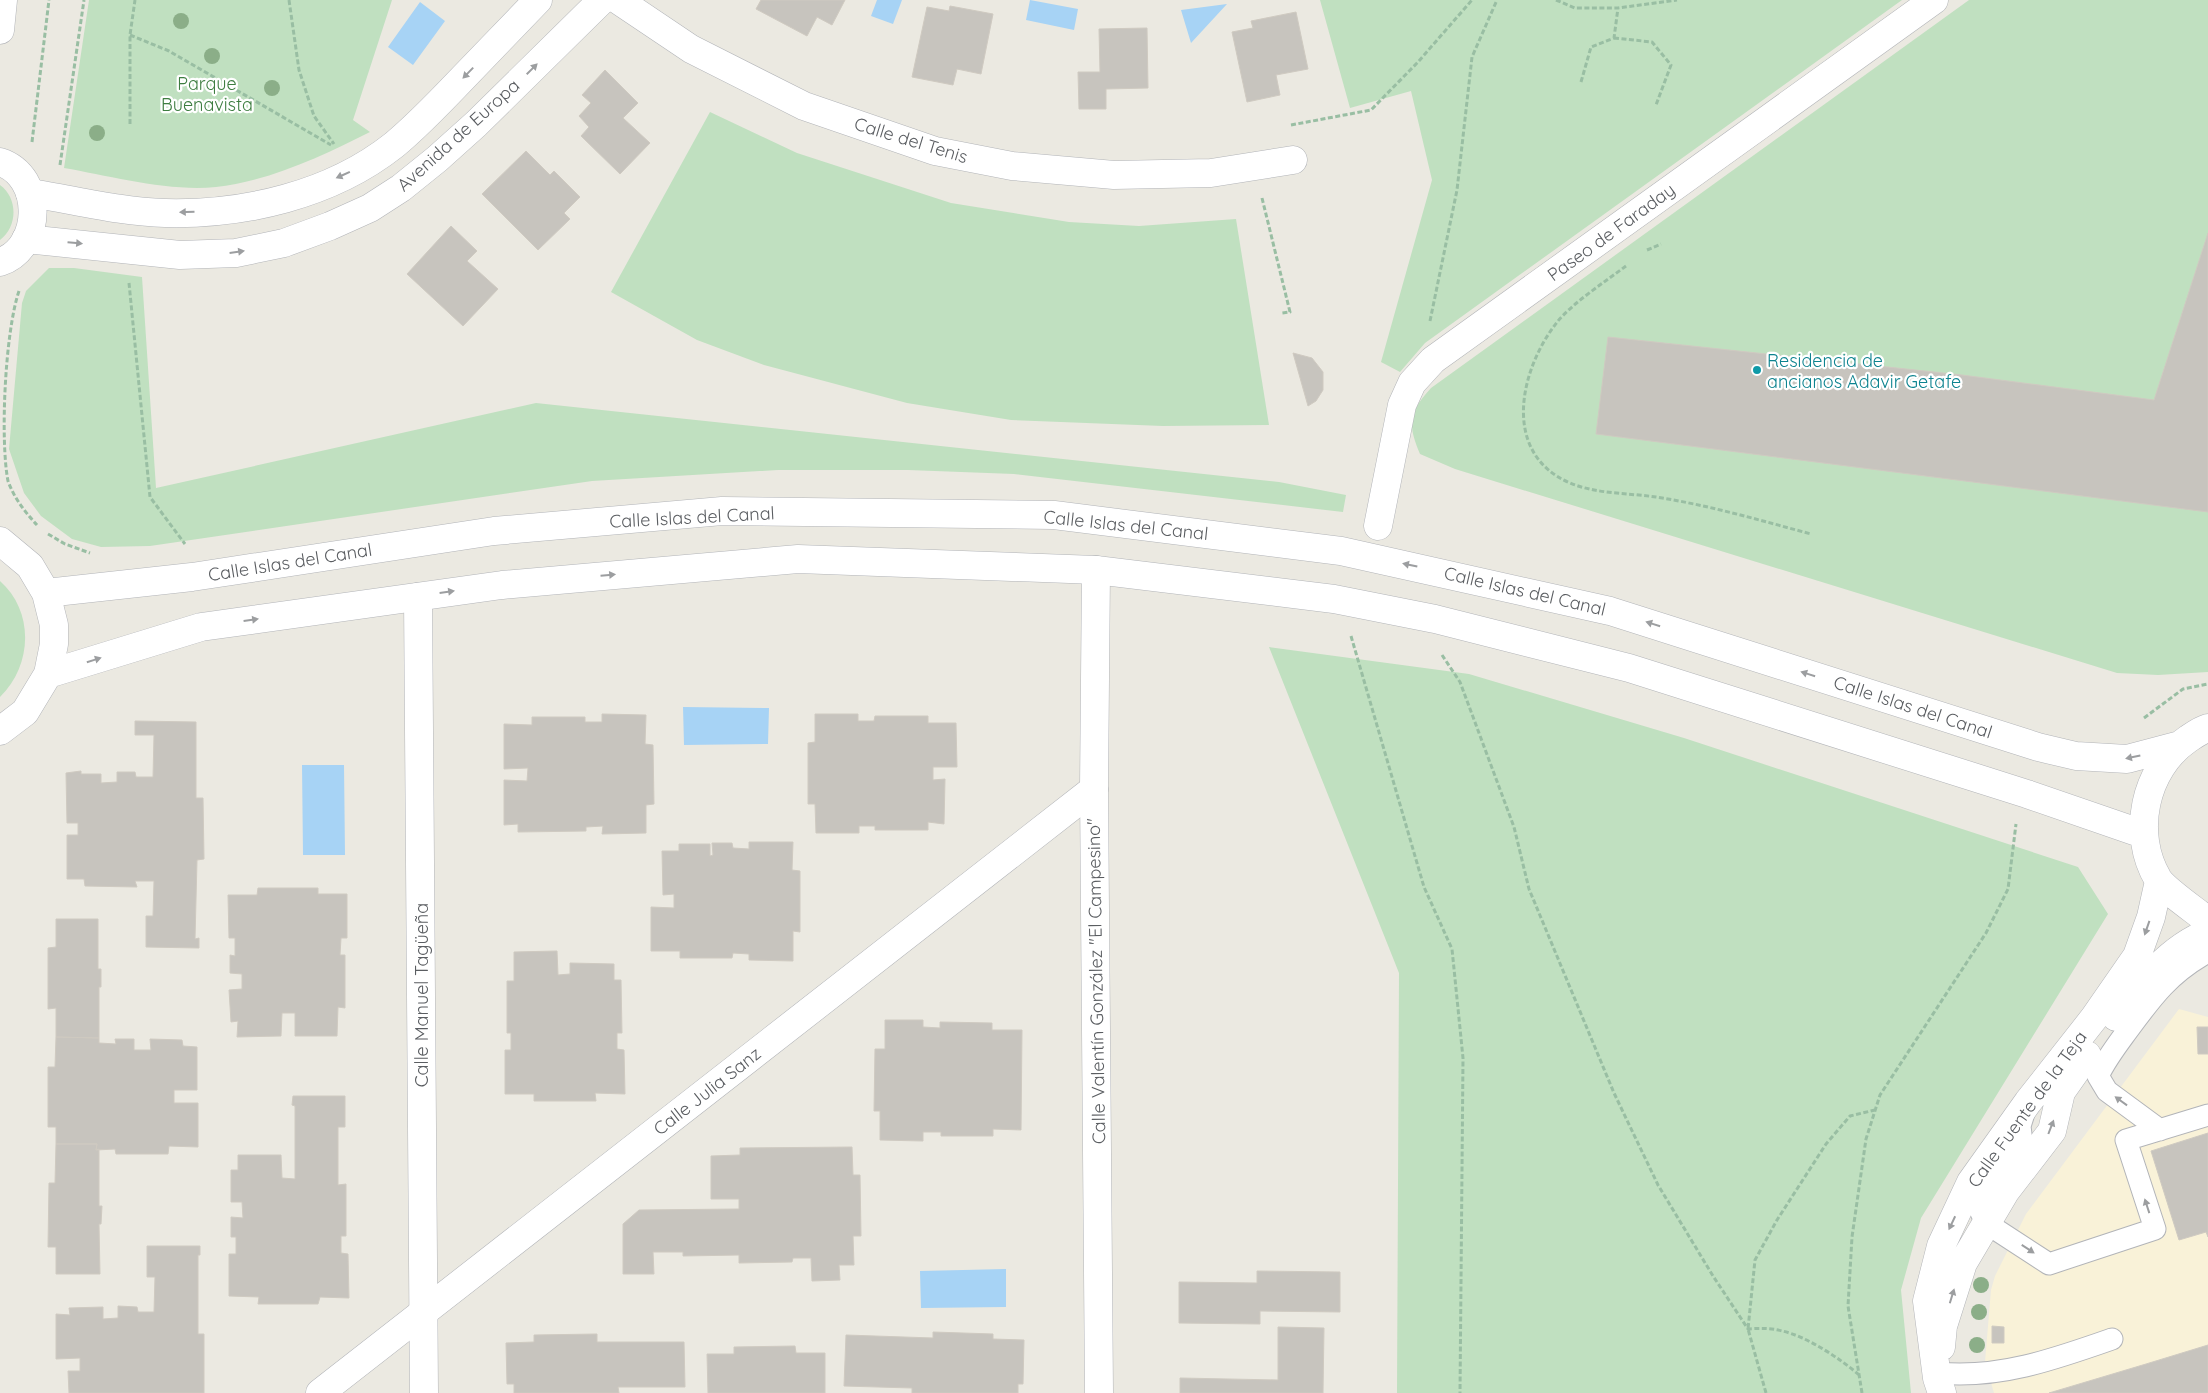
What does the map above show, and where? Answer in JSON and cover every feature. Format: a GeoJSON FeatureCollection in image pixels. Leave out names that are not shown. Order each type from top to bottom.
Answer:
{"type":"FeatureCollection","features":[{"type":"Feature","properties":{"kind":"street"},"geometry":{"type":"LineString","coordinates":[[0,30],[3,0]]}},
{"type":"Feature","properties":{"kind":"street","name":"Avenida de Europa"},"geometry":{"type":"LineString","coordinates":[[28,189],[165,213],[228,210],[271,202],[316,188],[360,168],[393,145],[427,115],[538,0]]}},
{"type":"Feature","properties":{"kind":"street","name":"Avenida de Europa"},"geometry":{"type":"LineString","coordinates":[[26,239],[180,255],[236,253],[284,243],[330,226],[370,208],[401,188],[430,165],[476,124],[602,0]]}},
{"type":"Feature","properties":{"kind":"street","name":"Calle del Tenis"},"geometry":{"type":"LineString","coordinates":[[618,0],[690,48],[804,106],[935,151],[1012,166],[1114,175],[1211,173],[1288,161]]}},
{"type":"Feature","properties":{"kind":"street","name":"Paseo de Faraday"},"geometry":{"type":"LineString","coordinates":[[1378,526],[1402,404],[1412,382],[1433,360],[1934,0]]}},
{"type":"Feature","properties":{"kind":"street"},"geometry":{"type":"LineString","coordinates":[[0,162],[12,169],[28,189],[34,209],[32,224],[26,239],[16,252],[0,262]]}},
{"type":"Feature","properties":{"kind":"street","name":"Calle Islas del Canal"},"geometry":{"type":"LineString","coordinates":[[46,593],[192,577],[494,531],[712,512],[1054,515],[1341,551],[1610,611],[2038,747],[2076,756],[2127,759],[2180,745]]}},
{"type":"Feature","properties":{"kind":"street"},"geometry":{"type":"LineString","coordinates":[[0,541],[30,566],[46,593],[54,625],[54,644],[48,674],[25,712],[0,731]]}},
{"type":"Feature","properties":{"kind":"street"},"geometry":{"type":"LineString","coordinates":[[48,674],[201,627],[502,585],[798,559],[1096,570],[1334,599],[1435,620],[1629,668],[2027,794],[2143,834]]}},
{"type":"Feature","properties":{"kind":"street","name":"Calle Valentín González \"El Campesino\""},"geometry":{"type":"LineString","coordinates":[[1096,570],[1094,789],[1100,1393]]}},
{"type":"Feature","properties":{"kind":"street","name":"Calle Manuel Tagüeña"},"geometry":{"type":"LineString","coordinates":[[418,597],[424,1393]]}},
{"type":"Feature","properties":{"kind":"street"},"geometry":{"type":"LineString","coordinates":[[2208,728],[2180,745],[2158,770],[2146,801],[2143,834],[2149,861],[2159,881],[2208,921]]}},
{"type":"Feature","properties":{"kind":"street","name":"Calle Julia Sanz"},"geometry":{"type":"LineString","coordinates":[[320,1393],[1094,789]]}},
{"type":"Feature","properties":{"kind":"street","name":"Calle Fuente de la Teja"},"geometry":{"type":"LineString","coordinates":[[1939,1381],[1927,1301],[1941,1246],[1971,1182],[2028,1102],[2094,1018],[2137,956],[2151,917],[2159,881]]}},
{"type":"Feature","properties":{"kind":"street","name":"Calle Fuente de la Teja"},"geometry":{"type":"LineString","coordinates":[[1939,1381],[1943,1326],[1962,1263],[2005,1192],[2052,1131],[2061,1092],[2077,1067],[2144,980],[2166,960],[2208,933]]}},
{"type":"Feature","properties":{"kind":"lane"},"geometry":{"type":"LineString","coordinates":[[2160,1130],[2107,1091],[2098,1076],[2104,1062],[2154,994],[2172,976],[2208,952]]}},
{"type":"Feature","properties":{"kind":"lane"},"geometry":{"type":"LineString","coordinates":[[2028,1102],[2020,1126],[2022,1143],[1979,1197],[1978,1206],[1986,1223],[2050,1264],[2155,1229],[2126,1140],[2208,1115]]}},
{"type":"Feature","properties":{"kind":"lane"},"geometry":{"type":"LineString","coordinates":[[1939,1381],[1957,1375],[2005,1372],[2112,1339]]}},
{"type":"Feature","properties":{"kind":"path"},"geometry":{"type":"LineString","coordinates":[[28,189],[49,0]]}},
{"type":"Feature","properties":{"kind":"path"},"geometry":{"type":"LineString","coordinates":[[60,166],[84,0]]}},
{"type":"Feature","properties":{"kind":"path"},"geometry":{"type":"LineString","coordinates":[[130,124],[130,35],[135,0]]}},
{"type":"Feature","properties":{"kind":"path"},"geometry":{"type":"LineString","coordinates":[[130,35],[169,50],[337,149],[314,116],[299,70],[289,0]]}},
{"type":"Feature","properties":{"kind":"path"},"geometry":{"type":"LineString","coordinates":[[1288,161],[1276,128],[1371,110],[1418,62],[1472,0]]}},
{"type":"Feature","properties":{"kind":"path"},"geometry":{"type":"LineString","coordinates":[[1433,360],[1425,343],[1457,190],[1472,57],[1497,0]]}},
{"type":"Feature","properties":{"kind":"path"},"geometry":{"type":"LineString","coordinates":[[1556,0],[1575,8],[1618,8],[1677,0]]}},
{"type":"Feature","properties":{"kind":"path"},"geometry":{"type":"LineString","coordinates":[[1614,38],[1618,8]]}},
{"type":"Feature","properties":{"kind":"path"},"geometry":{"type":"LineString","coordinates":[[1581,82],[1591,47],[1614,38],[1652,42],[1671,65],[1656,105]]}},
{"type":"Feature","properties":{"kind":"path"},"geometry":{"type":"LineString","coordinates":[[1260,189],[1290,312],[1282,313]]}},
{"type":"Feature","properties":{"kind":"path"},"geometry":{"type":"LineString","coordinates":[[1646,251],[1661,244]]}},
{"type":"Feature","properties":{"kind":"path"},"geometry":{"type":"LineString","coordinates":[[1632,261],[1559,320],[1542,344],[1531,368],[1524,394],[1523,424],[1529,447],[1547,470],[1570,483],[1609,492],[1656,497],[1731,512],[1811,534]]}},
{"type":"Feature","properties":{"kind":"path"},"geometry":{"type":"LineString","coordinates":[[128,277],[150,497],[187,547],[180,548]]}},
{"type":"Feature","properties":{"kind":"path"},"geometry":{"type":"LineString","coordinates":[[24,283],[19,292],[11,321],[0,422],[2,453],[8,480],[21,506],[42,531],[65,544],[96,553]]}},
{"type":"Feature","properties":{"kind":"path"},"geometry":{"type":"LineString","coordinates":[[1350,634],[1424,887],[1452,949],[1463,1058],[1460,1393]]}},
{"type":"Feature","properties":{"kind":"path"},"geometry":{"type":"LineString","coordinates":[[1439,650],[1460,682],[1514,827],[1529,888],[1614,1093],[1658,1185],[1713,1276],[1748,1329],[1766,1393]]}},
{"type":"Feature","properties":{"kind":"path"},"geometry":{"type":"LineString","coordinates":[[2142,720],[2184,690],[2208,684]]}},
{"type":"Feature","properties":{"kind":"path"},"geometry":{"type":"LineString","coordinates":[[1862,1393],[1848,1306],[1852,1237],[1866,1139],[1880,1095],[1986,933],[2008,889],[2016,824],[2027,794]]}},
{"type":"Feature","properties":{"kind":"path"},"geometry":{"type":"LineString","coordinates":[[1748,1329],[1755,1260],[1777,1220],[1826,1144],[1850,1116],[1875,1110]]}},
{"type":"Feature","properties":{"kind":"path"},"geometry":{"type":"LineString","coordinates":[[1748,1329],[1770,1328],[1785,1331],[1810,1343],[1848,1366],[1859,1375]]}},
{"type":"Feature","properties":{"kind":"shaded area"},"geometry":{"type":"Polygon","coordinates":[[[2179,1009],[2208,1017],[2208,1393],[1994,1393],[1985,1362],[1991,1290],[1995,1276],[2026,1214],[2179,1009]]]}},
{"type":"Feature","properties":{"kind":"green space","name":"Parque Buenavista"},"geometry":{"type":"Polygon","coordinates":[[[89,0],[392,0],[353,120],[370,132],[334,150],[295,166],[255,180],[216,187],[198,188],[159,185],[64,168],[89,0]]]}},
{"type":"Feature","properties":{"kind":"green space"},"geometry":{"type":"Polygon","coordinates":[[[1320,0],[1902,0],[1425,343],[1400,372],[1381,362],[1432,180],[1411,91],[1350,108],[1320,0]]]}},
{"type":"Feature","properties":{"kind":"green space"},"geometry":{"type":"Polygon","coordinates":[[[1969,0],[2208,0],[2208,672],[2158,675],[2117,673],[1455,469],[1420,454],[1416,444],[1412,419],[1418,404],[1431,388],[1969,0]]]}},
{"type":"Feature","properties":{"kind":"green space"},"geometry":{"type":"Polygon","coordinates":[[[710,112],[797,153],[951,203],[1069,222],[1139,226],[1236,219],[1269,425],[1163,426],[1011,420],[907,403],[764,365],[697,340],[611,292],[710,112]]]}},
{"type":"Feature","properties":{"kind":"green space"},"geometry":{"type":"Polygon","coordinates":[[[0,185],[10,197],[14,212],[10,227],[0,240],[0,185]]]}},
{"type":"Feature","properties":{"kind":"green space"},"geometry":{"type":"Polygon","coordinates":[[[49,268],[74,268],[142,277],[156,488],[536,403],[1279,482],[1346,495],[1343,512],[1014,474],[908,470],[778,470],[592,481],[150,546],[101,547],[72,539],[41,516],[24,493],[9,449],[22,303],[26,291],[49,268]]]}},
{"type":"Feature","properties":{"kind":"green space"},"geometry":{"type":"Polygon","coordinates":[[[0,581],[11,594],[19,608],[24,623],[25,639],[23,655],[18,670],[11,684],[0,697],[0,581]]]}},
{"type":"Feature","properties":{"kind":"green space"},"geometry":{"type":"Polygon","coordinates":[[[1269,647],[1469,674],[1684,738],[2078,867],[2108,914],[1921,1218],[1901,1290],[1911,1393],[1397,1393],[1399,973],[1269,647]]]}},
{"type":"Feature","properties":{"kind":"water"},"geometry":{"type":"Polygon","coordinates":[[[877,0],[902,0],[893,24],[871,16],[877,0]]]}},
{"type":"Feature","properties":{"kind":"water"},"geometry":{"type":"Polygon","coordinates":[[[1030,0],[1078,9],[1074,30],[1026,20],[1030,0]]]}},
{"type":"Feature","properties":{"kind":"water"},"geometry":{"type":"Polygon","coordinates":[[[420,2],[445,21],[413,65],[388,47],[420,2]]]}},
{"type":"Feature","properties":{"kind":"water"},"geometry":{"type":"Polygon","coordinates":[[[1227,4],[1191,43],[1181,10],[1227,4]]]}},
{"type":"Feature","properties":{"kind":"water"},"geometry":{"type":"Polygon","coordinates":[[[683,707],[769,708],[768,744],[684,745],[683,707]]]}},
{"type":"Feature","properties":{"kind":"water"},"geometry":{"type":"Polygon","coordinates":[[[302,765],[344,765],[345,855],[303,855],[302,765]]]}},
{"type":"Feature","properties":{"kind":"water"},"geometry":{"type":"Polygon","coordinates":[[[1006,1269],[1006,1307],[921,1308],[920,1271],[1006,1269]]]}},
{"type":"Feature","properties":{"kind":"building"},"geometry":{"type":"Polygon","coordinates":[[[761,0],[845,0],[832,25],[817,17],[807,36],[756,9],[761,0]]]}},
{"type":"Feature","properties":{"kind":"building"},"geometry":{"type":"Polygon","coordinates":[[[950,6],[993,14],[981,74],[957,69],[953,85],[912,77],[927,7],[949,11],[950,6]]]}},
{"type":"Feature","properties":{"kind":"building"},"geometry":{"type":"Polygon","coordinates":[[[1296,12],[1308,69],[1276,75],[1280,95],[1247,102],[1232,32],[1253,28],[1251,21],[1296,12]]]}},
{"type":"Feature","properties":{"kind":"building"},"geometry":{"type":"Polygon","coordinates":[[[1147,28],[1148,88],[1106,89],[1106,109],[1079,109],[1078,72],[1100,72],[1099,29],[1147,28]]]}},
{"type":"Feature","properties":{"kind":"building"},"geometry":{"type":"Polygon","coordinates":[[[605,70],[638,103],[623,118],[650,143],[620,174],[581,136],[589,127],[579,116],[591,103],[582,95],[605,70]]]}},
{"type":"Feature","properties":{"kind":"building"},"geometry":{"type":"Polygon","coordinates":[[[526,151],[550,175],[554,171],[580,197],[564,213],[570,219],[538,250],[482,194],[526,151]]]}},
{"type":"Feature","properties":{"kind":"building"},"geometry":{"type":"Polygon","coordinates":[[[451,226],[477,251],[467,261],[498,289],[463,326],[407,274],[451,226]]]}},
{"type":"Feature","properties":{"kind":"building","name":"Residencia de ancianos Adavir Getafe"},"geometry":{"type":"Polygon","coordinates":[[[2208,233],[2208,512],[1596,434],[1608,337],[1962,375],[2154,400],[2208,233]]]}},
{"type":"Feature","properties":{"kind":"building"},"geometry":{"type":"Polygon","coordinates":[[[1293,353],[1312,358],[1323,372],[1323,390],[1316,401],[1308,406],[1293,353]]]}},
{"type":"Feature","properties":{"kind":"building"},"geometry":{"type":"Polygon","coordinates":[[[602,714],[646,715],[645,744],[653,745],[654,804],[646,805],[646,833],[602,834],[603,826],[586,827],[586,831],[518,832],[518,824],[504,825],[504,780],[527,781],[528,768],[504,769],[504,724],[532,725],[532,717],[585,717],[585,722],[602,722],[602,714]]]}},
{"type":"Feature","properties":{"kind":"building"},"geometry":{"type":"Polygon","coordinates":[[[815,714],[858,714],[858,721],[874,721],[875,716],[928,716],[928,723],[956,723],[957,767],[933,767],[933,780],[945,779],[944,824],[928,822],[928,830],[875,830],[875,826],[859,826],[859,833],[816,833],[815,804],[808,804],[808,743],[815,742],[815,714]]]}},
{"type":"Feature","properties":{"kind":"building"},"geometry":{"type":"Polygon","coordinates":[[[135,721],[196,722],[196,798],[203,798],[204,859],[197,860],[195,939],[199,938],[199,948],[146,947],[146,916],[153,916],[154,881],[135,881],[137,887],[85,886],[84,879],[67,879],[67,835],[78,835],[78,823],[67,823],[66,773],[81,771],[81,774],[101,774],[101,783],[117,782],[117,772],[135,772],[136,777],[153,777],[154,735],[135,735],[135,721]]]}},
{"type":"Feature","properties":{"kind":"building"},"geometry":{"type":"Polygon","coordinates":[[[749,842],[793,842],[792,870],[800,871],[800,932],[793,931],[793,961],[749,960],[749,954],[733,953],[732,958],[680,958],[680,951],[651,951],[651,907],[674,908],[674,894],[663,895],[662,851],[679,851],[679,844],[710,844],[710,856],[713,855],[712,843],[732,843],[733,848],[749,849],[749,842]]]}},
{"type":"Feature","properties":{"kind":"building"},"geometry":{"type":"Polygon","coordinates":[[[258,888],[318,888],[318,894],[347,894],[347,938],[341,938],[340,955],[345,955],[345,1008],[338,1007],[337,1036],[295,1036],[295,1013],[282,1013],[281,1036],[237,1037],[238,1021],[231,1022],[229,990],[242,989],[242,974],[230,973],[230,955],[235,956],[235,938],[229,938],[228,895],[257,895],[258,888]]]}},
{"type":"Feature","properties":{"kind":"building"},"geometry":{"type":"Polygon","coordinates":[[[56,919],[98,919],[98,969],[101,969],[99,1038],[56,1037],[56,1008],[48,1009],[48,948],[56,947],[56,919]]]}},
{"type":"Feature","properties":{"kind":"building"},"geometry":{"type":"Polygon","coordinates":[[[557,951],[558,975],[570,974],[570,963],[614,964],[614,980],[621,980],[622,1033],[617,1033],[617,1049],[624,1050],[625,1094],[595,1093],[596,1101],[534,1101],[534,1094],[505,1094],[505,1050],[511,1050],[511,1033],[507,1033],[507,981],[514,981],[514,952],[557,951]]]}},
{"type":"Feature","properties":{"kind":"building"},"geometry":{"type":"Polygon","coordinates":[[[885,1020],[923,1020],[923,1027],[940,1028],[940,1022],[992,1023],[992,1030],[1022,1030],[1021,1130],[993,1129],[993,1136],[941,1136],[941,1132],[923,1132],[923,1141],[880,1140],[880,1111],[874,1111],[875,1049],[885,1049],[885,1020]]]}},
{"type":"Feature","properties":{"kind":"building"},"geometry":{"type":"Polygon","coordinates":[[[2197,1027],[2208,1027],[2208,1054],[2198,1054],[2197,1027]]]}},
{"type":"Feature","properties":{"kind":"building"},"geometry":{"type":"Polygon","coordinates":[[[56,1037],[99,1038],[99,1043],[116,1044],[115,1039],[134,1039],[134,1050],[151,1050],[150,1039],[182,1040],[183,1046],[197,1047],[197,1090],[174,1090],[174,1103],[198,1103],[198,1147],[169,1146],[168,1154],[116,1154],[115,1149],[96,1150],[97,1144],[56,1144],[56,1127],[48,1127],[48,1067],[55,1067],[56,1037]]]}},
{"type":"Feature","properties":{"kind":"building"},"geometry":{"type":"Polygon","coordinates":[[[293,1096],[345,1096],[345,1127],[338,1127],[338,1185],[346,1184],[346,1236],[341,1236],[341,1253],[348,1254],[349,1298],[320,1297],[318,1304],[258,1304],[259,1297],[229,1296],[229,1254],[236,1254],[236,1237],[231,1237],[231,1217],[243,1218],[242,1202],[231,1202],[231,1170],[238,1170],[238,1155],[281,1155],[282,1178],[295,1179],[295,1106],[292,1105],[293,1096]]]}},
{"type":"Feature","properties":{"kind":"building"},"geometry":{"type":"Polygon","coordinates":[[[2208,1133],[2208,1237],[2206,1232],[2179,1240],[2151,1151],[2208,1133]]]}},
{"type":"Feature","properties":{"kind":"building"},"geometry":{"type":"Polygon","coordinates":[[[56,1144],[97,1144],[96,1150],[99,1149],[99,1206],[102,1206],[101,1224],[99,1224],[100,1274],[56,1274],[56,1247],[48,1247],[49,1183],[55,1183],[56,1144]]]}},
{"type":"Feature","properties":{"kind":"building"},"geometry":{"type":"Polygon","coordinates":[[[852,1147],[853,1175],[860,1175],[861,1236],[853,1236],[854,1265],[839,1265],[840,1280],[812,1281],[811,1258],[793,1258],[792,1262],[739,1263],[739,1255],[683,1256],[683,1252],[653,1252],[654,1274],[623,1274],[623,1224],[639,1210],[739,1209],[739,1199],[711,1199],[711,1156],[740,1155],[740,1148],[852,1147]]]}},
{"type":"Feature","properties":{"kind":"building"},"geometry":{"type":"Polygon","coordinates":[[[147,1246],[200,1246],[200,1255],[198,1255],[198,1334],[204,1334],[204,1393],[69,1393],[68,1371],[80,1371],[80,1358],[56,1359],[56,1314],[70,1315],[69,1308],[103,1307],[103,1319],[118,1318],[118,1306],[137,1307],[138,1312],[154,1312],[155,1277],[147,1277],[147,1246]]]}},
{"type":"Feature","properties":{"kind":"building"},"geometry":{"type":"Polygon","coordinates":[[[1257,1271],[1340,1272],[1340,1312],[1260,1311],[1260,1324],[1179,1323],[1179,1282],[1257,1283],[1257,1271]]]}},
{"type":"Feature","properties":{"kind":"building"},"geometry":{"type":"Polygon","coordinates":[[[1992,1326],[2004,1327],[2004,1343],[1992,1343],[1992,1326]]]}},
{"type":"Feature","properties":{"kind":"building"},"geometry":{"type":"Polygon","coordinates":[[[1278,1327],[1324,1328],[1323,1393],[1180,1393],[1180,1378],[1278,1380],[1278,1327]]]}},
{"type":"Feature","properties":{"kind":"building"},"geometry":{"type":"Polygon","coordinates":[[[933,1332],[993,1334],[993,1339],[1024,1340],[1023,1384],[1018,1384],[1018,1393],[912,1393],[912,1388],[844,1386],[846,1335],[933,1338],[933,1332]]]}},
{"type":"Feature","properties":{"kind":"building"},"geometry":{"type":"Polygon","coordinates":[[[597,1334],[597,1342],[684,1342],[685,1387],[618,1387],[619,1393],[514,1393],[514,1384],[507,1384],[506,1343],[534,1342],[534,1335],[597,1334]]]}},
{"type":"Feature","properties":{"kind":"building"},"geometry":{"type":"Polygon","coordinates":[[[2208,1345],[2208,1393],[2049,1393],[2146,1364],[2208,1345]]]}},
{"type":"Feature","properties":{"kind":"building"},"geometry":{"type":"Polygon","coordinates":[[[795,1346],[796,1353],[825,1353],[825,1393],[708,1393],[707,1354],[734,1354],[734,1347],[795,1346]]]}},
{"type":"Feature","properties":{"kind":"place","name":"Residencia de ancianos Adavir Getafe"},"geometry":{"type":"Point","coordinates":[1757,370]}}]}
